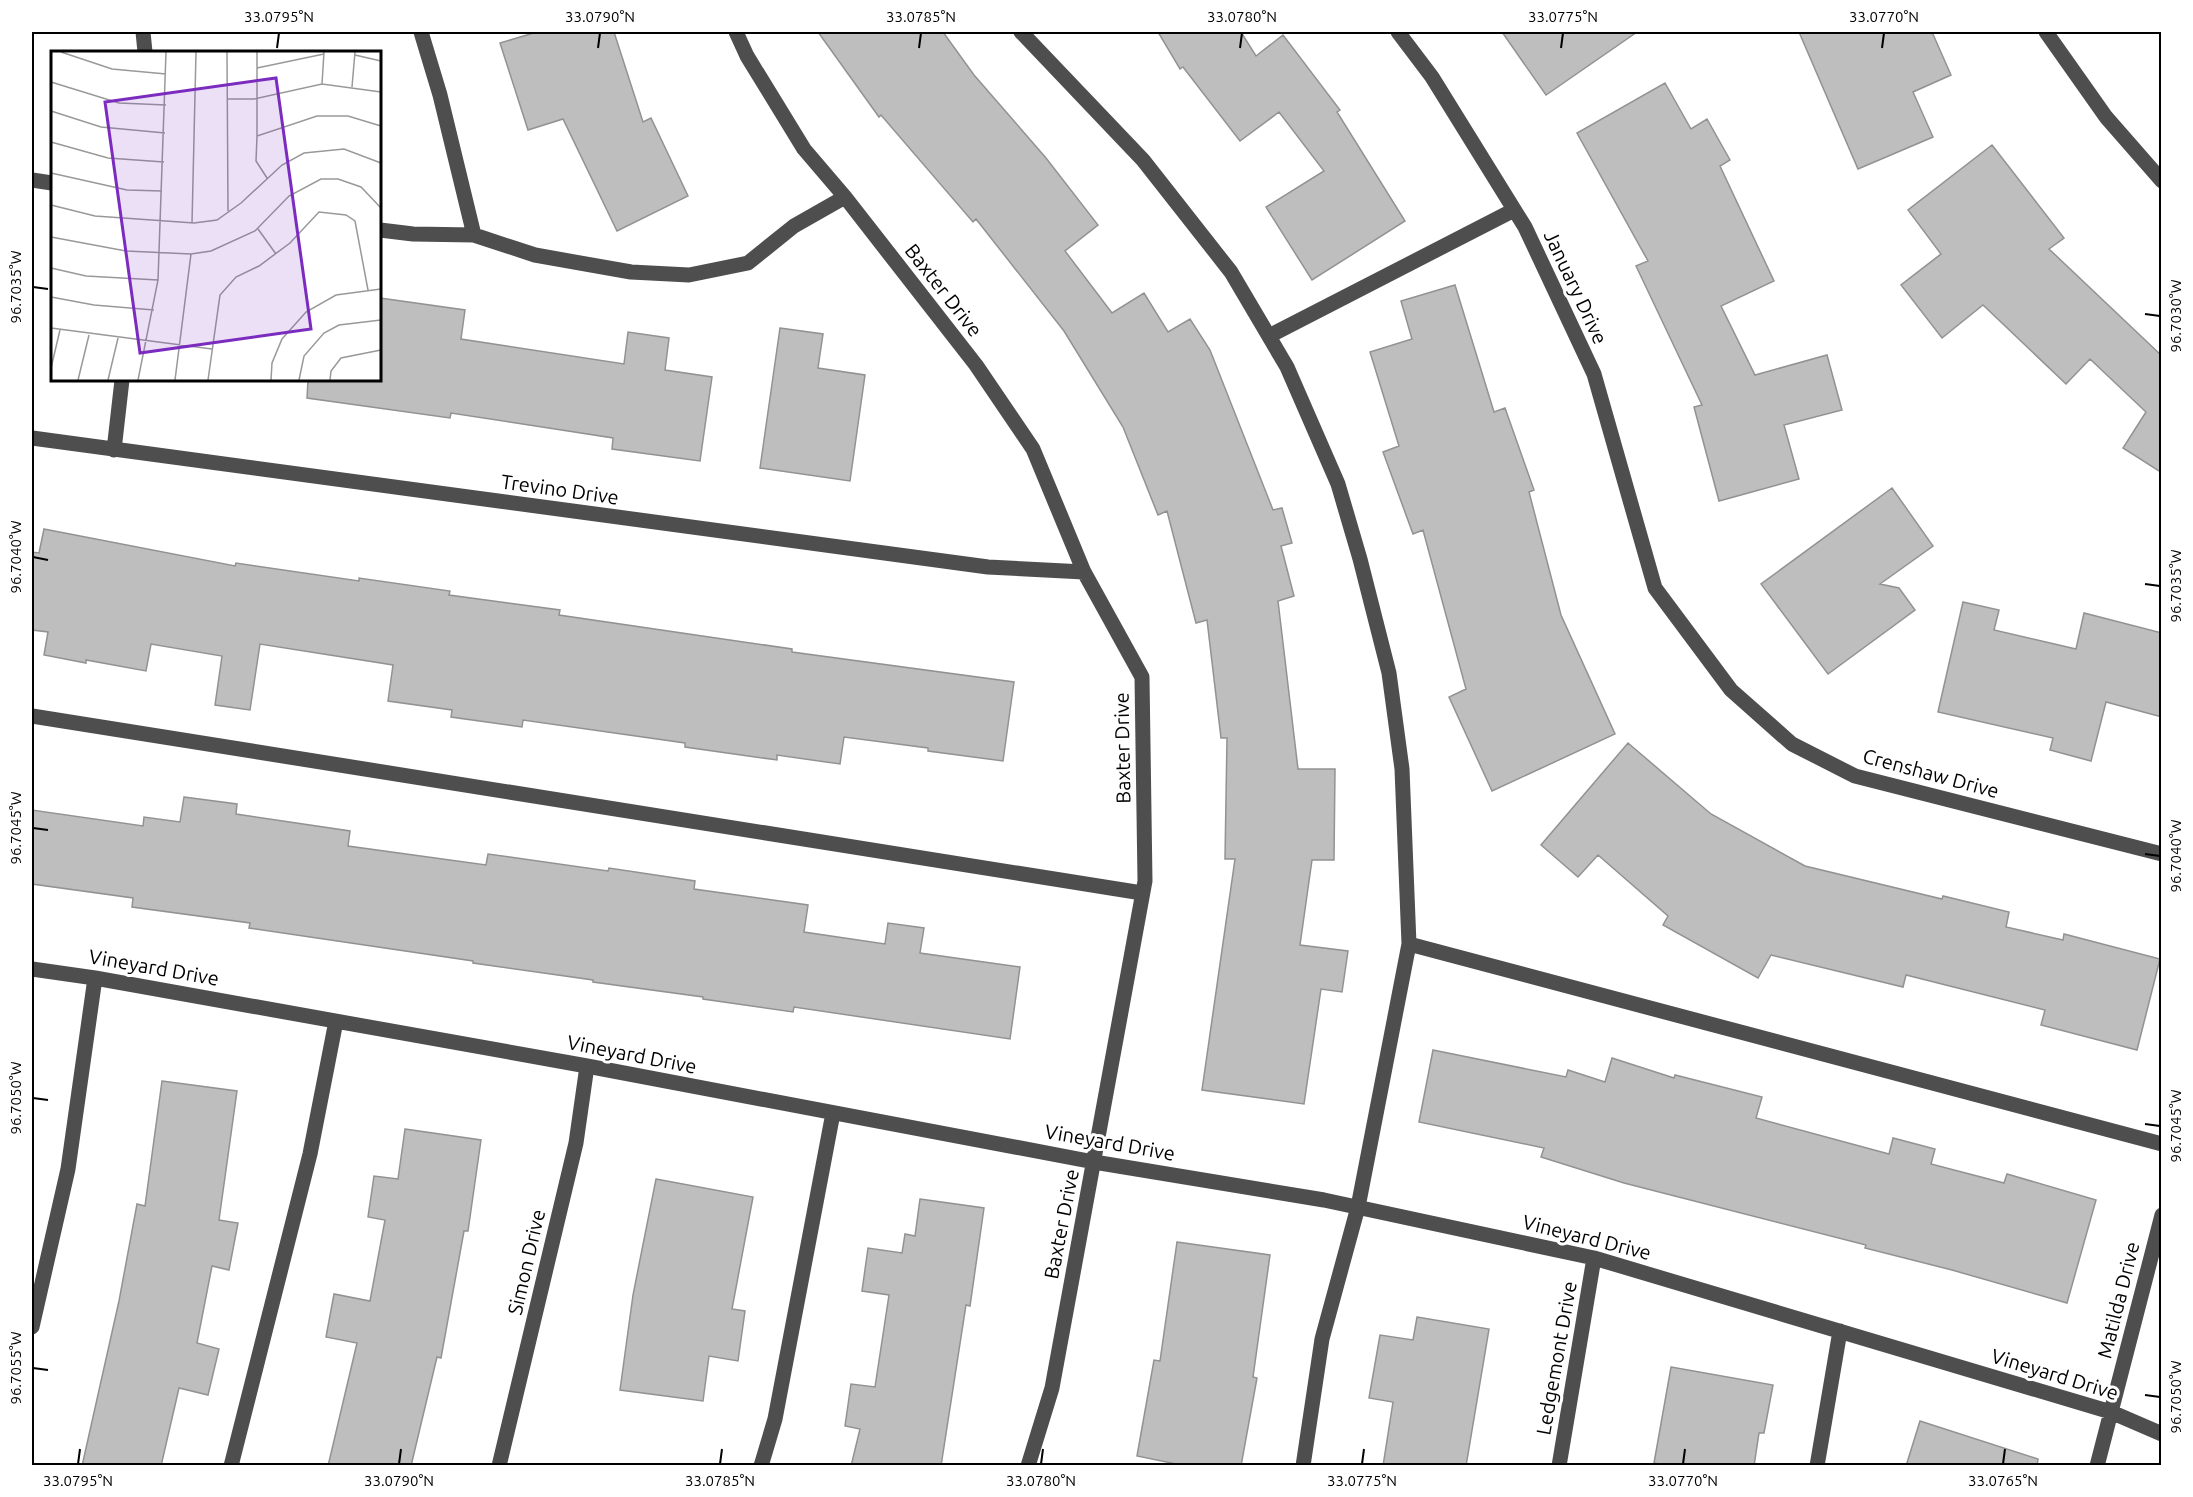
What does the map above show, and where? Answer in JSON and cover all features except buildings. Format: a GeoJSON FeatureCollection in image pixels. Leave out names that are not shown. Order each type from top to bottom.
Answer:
{"type":"FeatureCollection","features":[{"type":"Feature","properties":{"kind":"street"},"geometry":{"type":"LineString","coordinates":[[143,32],[145,51]]}},
{"type":"Feature","properties":{"kind":"street"},"geometry":{"type":"LineString","coordinates":[[421,32],[440,95],[474,235]]}},
{"type":"Feature","properties":{"kind":"street","name":"Baxter Drive"},"geometry":{"type":"LineString","coordinates":[[736,32],[747,57],[804,149],[845,197],[976,365],[1033,449],[1084,572],[1142,676],[1144,881],[1052,1388],[1028,1466]]}},
{"type":"Feature","properties":{"kind":"street"},"geometry":{"type":"LineString","coordinates":[[1021,32],[1143,160],[1231,272],[1287,367],[1338,484],[1389,673],[1402,769],[1409,944],[1358,1207],[1322,1339],[1303,1466]]}},
{"type":"Feature","properties":{"kind":"street","name":"January Drive"},"geometry":{"type":"LineString","coordinates":[[1398,32],[1432,77],[1525,227],[1594,374],[1655,588]]}},
{"type":"Feature","properties":{"kind":"street"},"geometry":{"type":"LineString","coordinates":[[2046,32],[2106,117],[2162,181]]}},
{"type":"Feature","properties":{"kind":"street"},"geometry":{"type":"LineString","coordinates":[[32,180],[51,183]]}},
{"type":"Feature","properties":{"kind":"street"},"geometry":{"type":"LineString","coordinates":[[381,230],[413,234],[474,235],[535,255],[631,272],[689,275],[748,263],[794,226],[845,197]]}},
{"type":"Feature","properties":{"kind":"street"},"geometry":{"type":"LineString","coordinates":[[1269,336],[1514,210]]}},
{"type":"Feature","properties":{"kind":"street"},"geometry":{"type":"LineString","coordinates":[[114,450],[122,381]]}},
{"type":"Feature","properties":{"kind":"street","name":"Trevino Drive"},"geometry":{"type":"LineString","coordinates":[[32,438],[988,567],[1084,572]]}},
{"type":"Feature","properties":{"kind":"street","name":"Crenshaw Drive"},"geometry":{"type":"LineString","coordinates":[[1655,588],[1731,690],[1792,744],[1855,776],[2162,854]]}},
{"type":"Feature","properties":{"kind":"street"},"geometry":{"type":"LineString","coordinates":[[32,716],[1142,893]]}},
{"type":"Feature","properties":{"kind":"street"},"geometry":{"type":"LineString","coordinates":[[1409,944],[2162,1144]]}},
{"type":"Feature","properties":{"kind":"street","name":"Vineyard Drive"},"geometry":{"type":"LineString","coordinates":[[32,969],[95,978],[586,1066],[1094,1162],[1324,1200],[1594,1258],[2111,1412],[2162,1434]]}},
{"type":"Feature","properties":{"kind":"street"},"geometry":{"type":"LineString","coordinates":[[32,1327],[68,1169],[95,978]]}},
{"type":"Feature","properties":{"kind":"street"},"geometry":{"type":"LineString","coordinates":[[231,1466],[310,1154],[336,1022]]}},
{"type":"Feature","properties":{"kind":"street","name":"Simon Drive"},"geometry":{"type":"LineString","coordinates":[[498,1466],[576,1143],[586,1066]]}},
{"type":"Feature","properties":{"kind":"street"},"geometry":{"type":"LineString","coordinates":[[760,1466],[775,1419],[833,1113]]}},
{"type":"Feature","properties":{"kind":"street","name":"Matilda Drive"},"geometry":{"type":"LineString","coordinates":[[2097,1466],[2162,1215]]}},
{"type":"Feature","properties":{"kind":"street","name":"Ledgemont Drive"},"geometry":{"type":"LineString","coordinates":[[1559,1466],[1594,1258]]}},
{"type":"Feature","properties":{"kind":"street"},"geometry":{"type":"LineString","coordinates":[[1816,1466],[1840,1331]]}}]}
